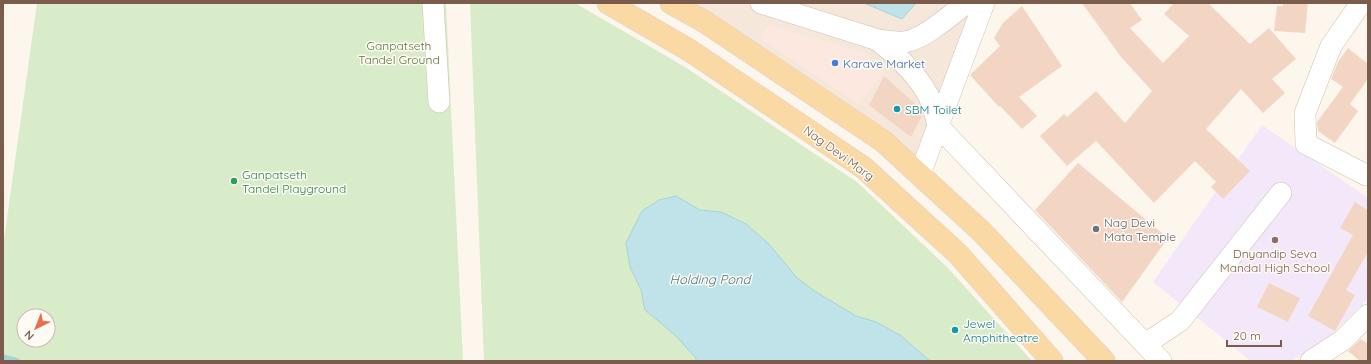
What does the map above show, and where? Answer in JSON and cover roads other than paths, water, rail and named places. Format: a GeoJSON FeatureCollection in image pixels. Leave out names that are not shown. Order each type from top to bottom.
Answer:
{"type":"FeatureCollection","features":[{"type":"Feature","properties":{"kind":"main road","name":"Nag Devi Marg"},"geometry":{"type":"LineString","coordinates":[[608,3],[689,50],[864,168],[958,254],[1052,361]]}},
{"type":"Feature","properties":{"kind":"main road"},"geometry":{"type":"LineString","coordinates":[[671,3],[705,22],[884,141],[982,232],[1104,361]]}},
{"type":"Feature","properties":{"kind":"street"},"geometry":{"type":"LineString","coordinates":[[433,3],[439,102]]}},
{"type":"Feature","properties":{"kind":"street"},"geometry":{"type":"LineString","coordinates":[[761,3],[878,40],[894,42],[908,41],[921,36],[967,3]]}},
{"type":"Feature","properties":{"kind":"street"},"geometry":{"type":"LineString","coordinates":[[920,174],[984,3]]}},
{"type":"Feature","properties":{"kind":"street"},"geometry":{"type":"LineString","coordinates":[[1361,3],[1332,46],[1305,113],[1306,144],[1367,172]]}},
{"type":"Feature","properties":{"kind":"street"},"geometry":{"type":"LineString","coordinates":[[878,40],[900,59],[920,82],[932,103],[938,126],[1161,361]]}},
{"type":"Feature","properties":{"kind":"street"},"geometry":{"type":"LineString","coordinates":[[1145,344],[1180,321],[1281,193]]}},
{"type":"Feature","properties":{"kind":"street"},"geometry":{"type":"LineString","coordinates":[[1311,361],[1343,340],[1368,315]]}},
{"type":"Feature","properties":{"kind":"water"},"geometry":{"type":"Polygon","coordinates":[[[864,3],[916,3],[902,19],[864,3]]]}},
{"type":"Feature","properties":{"kind":"water","name":"Holding Pond"},"geometry":{"type":"Polygon","coordinates":[[[676,196],[700,210],[721,212],[746,224],[769,244],[797,278],[816,292],[856,316],[876,322],[900,335],[930,361],[696,361],[696,358],[675,335],[645,310],[641,290],[630,267],[626,243],[642,211],[659,200],[676,196]]]}},
{"type":"Feature","properties":{"kind":"waterway"},"geometry":{"type":"LineString","coordinates":[[3,357],[17,361]]}},
{"type":"Feature","properties":{"kind":"place","name":"Karave Market"},"geometry":{"type":"Point","coordinates":[835,63]}},
{"type":"Feature","properties":{"kind":"place","name":"SBM Toilet"},"geometry":{"type":"Point","coordinates":[897,109]}},
{"type":"Feature","properties":{"kind":"place","name":"Ganpatseth Tandel Playground"},"geometry":{"type":"Point","coordinates":[234,181]}},
{"type":"Feature","properties":{"kind":"place","name":"Nag Devi Mata Temple"},"geometry":{"type":"Point","coordinates":[1096,229]}},
{"type":"Feature","properties":{"kind":"place","name":"Dnyandip Seva Mandal High School"},"geometry":{"type":"Point","coordinates":[1275,240]}},
{"type":"Feature","properties":{"kind":"place","name":"Jewel Amphitheatre"},"geometry":{"type":"Point","coordinates":[955,330]}},
{"type":"Feature","properties":{"kind":"park label","name":"Ganpatseth Tandel Ground"},"geometry":{"type":"Point","coordinates":[399,52]}}]}
